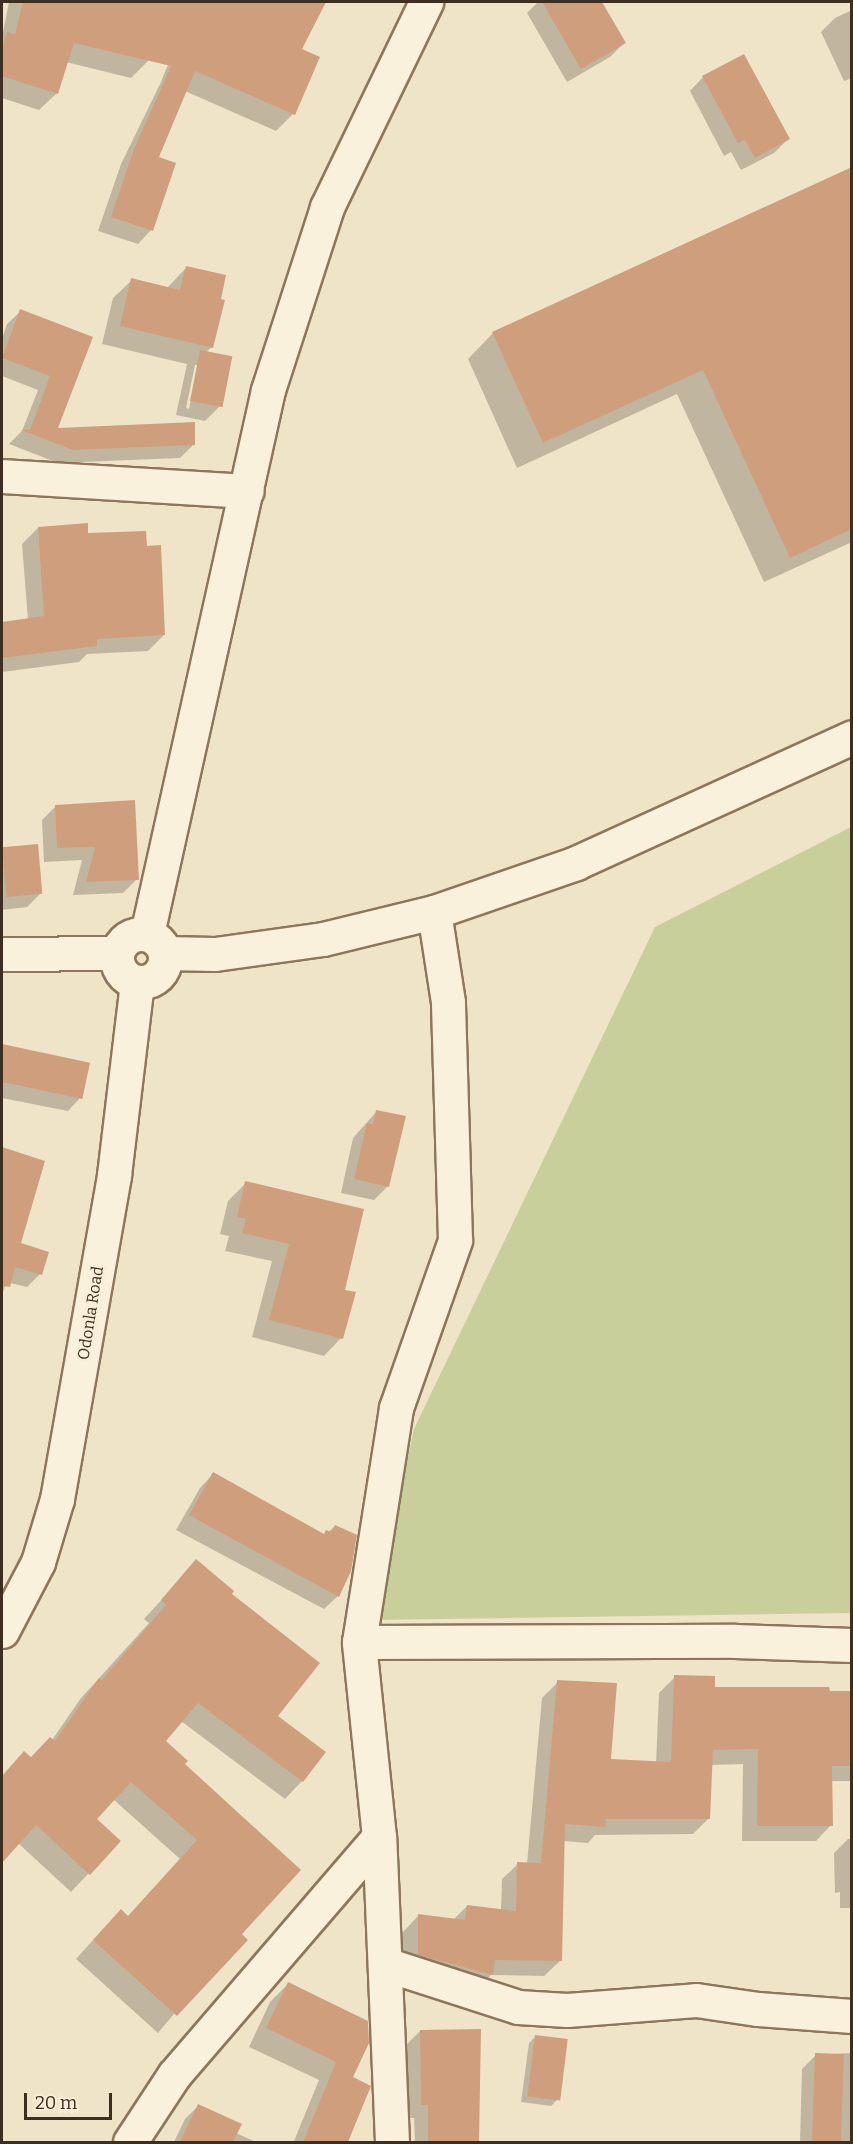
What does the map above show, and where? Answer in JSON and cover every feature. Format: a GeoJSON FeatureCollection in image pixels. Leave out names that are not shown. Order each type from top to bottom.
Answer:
{"type":"FeatureCollection","features":[{"type":"Feature","properties":{"kind":"street"},"geometry":{"type":"LineString","coordinates":[[426,2],[327,207],[268,390],[156,943],[165,963],[155,978],[137,982],[121,973],[117,953],[127,939],[156,943],[215,954],[323,939],[434,912],[576,863],[852,737]]}},
{"type":"Feature","properties":{"kind":"street"},"geometry":{"type":"LineString","coordinates":[[2,476],[247,491]]}},
{"type":"Feature","properties":{"kind":"street"},"geometry":{"type":"LineString","coordinates":[[392,2142],[379,1838],[359,1642],[396,1408],[455,1240],[448,1002],[434,912]]}},
{"type":"Feature","properties":{"kind":"street"},"geometry":{"type":"LineString","coordinates":[[2,954],[117,953]]}},
{"type":"Feature","properties":{"kind":"street","name":"Odonla Road"},"geometry":{"type":"LineString","coordinates":[[2,1631],[38,1562],[57,1498],[114,1175],[137,982]]}},
{"type":"Feature","properties":{"kind":"street"},"geometry":{"type":"LineString","coordinates":[[359,1642],[735,1641],[852,1645]]}},
{"type":"Feature","properties":{"kind":"street"},"geometry":{"type":"LineString","coordinates":[[130,2142],[174,2074],[379,1838]]}},
{"type":"Feature","properties":{"kind":"street"},"geometry":{"type":"LineString","coordinates":[[385,1964],[518,2007],[567,2010],[696,2000],[758,2009],[852,2016]]}},
{"type":"Feature","properties":{"kind":"green space"},"geometry":{"type":"Polygon","coordinates":[[[851,827],[851,1613],[374,1620],[414,1429],[655,927],[851,827]]]}},
{"type":"Feature","properties":{"kind":"building"},"geometry":{"type":"Polygon","coordinates":[[[23,2],[326,2],[302,49],[320,57],[295,115],[195,71],[159,157],[176,163],[153,231],[111,217],[134,149],[171,66],[74,43],[58,94],[2,76],[2,50],[7,32],[15,34],[23,2]]]}},
{"type":"Feature","properties":{"kind":"building"},"geometry":{"type":"Polygon","coordinates":[[[542,2],[602,2],[626,43],[581,69],[542,2]]]}},
{"type":"Feature","properties":{"kind":"building"},"geometry":{"type":"Polygon","coordinates":[[[744,54],[790,139],[755,158],[745,140],[738,143],[702,76],[744,54]]]}},
{"type":"Feature","properties":{"kind":"building"},"geometry":{"type":"Polygon","coordinates":[[[852,167],[852,529],[790,558],[703,370],[543,443],[492,332],[852,167]]]}},
{"type":"Feature","properties":{"kind":"building"},"geometry":{"type":"Polygon","coordinates":[[[186,266],[226,275],[221,299],[225,300],[213,348],[120,326],[131,278],[180,290],[186,266]]]}},
{"type":"Feature","properties":{"kind":"building"},"geometry":{"type":"Polygon","coordinates":[[[20,309],[93,337],[58,428],[195,422],[195,445],[73,450],[21,430],[30,430],[50,376],[2,358],[20,309]]]}},
{"type":"Feature","properties":{"kind":"building"},"geometry":{"type":"Polygon","coordinates":[[[200,350],[232,356],[222,407],[190,401],[200,350]]]}},
{"type":"Feature","properties":{"kind":"building"},"geometry":{"type":"Polygon","coordinates":[[[88,523],[88,533],[146,531],[147,546],[161,545],[165,635],[97,639],[97,646],[2,658],[2,622],[44,616],[38,527],[88,523]]]}},
{"type":"Feature","properties":{"kind":"building"},"geometry":{"type":"Polygon","coordinates":[[[135,800],[139,880],[86,882],[95,847],[57,848],[55,805],[135,800]]]}},
{"type":"Feature","properties":{"kind":"building"},"geometry":{"type":"Polygon","coordinates":[[[38,844],[42,894],[6,897],[2,847],[38,844]]]}},
{"type":"Feature","properties":{"kind":"building"},"geometry":{"type":"Polygon","coordinates":[[[2,1044],[90,1063],[82,1099],[2,1082],[2,1044]]]}},
{"type":"Feature","properties":{"kind":"building"},"geometry":{"type":"Polygon","coordinates":[[[376,1110],[406,1116],[389,1187],[354,1179],[367,1123],[373,1124],[376,1110]]]}},
{"type":"Feature","properties":{"kind":"building"},"geometry":{"type":"Polygon","coordinates":[[[2,1147],[45,1161],[21,1243],[49,1252],[42,1275],[15,1267],[10,1287],[2,1286],[2,1147]]]}},
{"type":"Feature","properties":{"kind":"building"},"geometry":{"type":"Polygon","coordinates":[[[245,1181],[364,1209],[345,1290],[356,1292],[343,1339],[269,1320],[289,1244],[242,1233],[246,1219],[237,1217],[245,1181]]]}},
{"type":"Feature","properties":{"kind":"building"},"geometry":{"type":"Polygon","coordinates":[[[213,1472],[324,1534],[326,1530],[331,1532],[335,1525],[357,1535],[351,1571],[339,1597],[189,1515],[213,1472]]]}},
{"type":"Feature","properties":{"kind":"building"},"geometry":{"type":"Polygon","coordinates":[[[196,1559],[234,1591],[232,1594],[320,1663],[278,1716],[326,1752],[303,1782],[198,1703],[166,1741],[188,1761],[185,1764],[301,1870],[242,1934],[248,1940],[177,2016],[93,1940],[121,1909],[128,1916],[197,1840],[131,1782],[97,1819],[121,1841],[90,1875],[36,1825],[2,1863],[2,1776],[24,1751],[31,1757],[50,1737],[55,1741],[99,1678],[102,1680],[166,1605],[161,1600],[196,1559]]]}},
{"type":"Feature","properties":{"kind":"building"},"geometry":{"type":"Polygon","coordinates":[[[674,1675],[715,1676],[715,1687],[829,1687],[830,1691],[852,1691],[852,1766],[832,1766],[833,1826],[757,1826],[758,1749],[713,1750],[710,1819],[606,1819],[605,1827],[565,1824],[562,1961],[495,1960],[493,1975],[418,1955],[418,1914],[465,1920],[467,1905],[516,1911],[517,1862],[541,1863],[557,1680],[617,1683],[611,1759],[671,1762],[674,1675]]]}},
{"type":"Feature","properties":{"kind":"building"},"geometry":{"type":"Polygon","coordinates":[[[288,1982],[368,2021],[369,2043],[353,2077],[371,2086],[348,2142],[303,2142],[336,2062],[266,2028],[288,1982]]]}},
{"type":"Feature","properties":{"kind":"building"},"geometry":{"type":"Polygon","coordinates":[[[481,2029],[479,2142],[428,2142],[428,2105],[421,2105],[420,2030],[481,2029]]]}},
{"type":"Feature","properties":{"kind":"building"},"geometry":{"type":"Polygon","coordinates":[[[535,2035],[568,2039],[560,2101],[527,2097],[535,2035]]]}},
{"type":"Feature","properties":{"kind":"building"},"geometry":{"type":"Polygon","coordinates":[[[815,2053],[844,2054],[841,2142],[812,2142],[815,2053]]]}},
{"type":"Feature","properties":{"kind":"building"},"geometry":{"type":"Polygon","coordinates":[[[198,2104],[242,2124],[233,2142],[180,2142],[198,2104]]]}}]}
